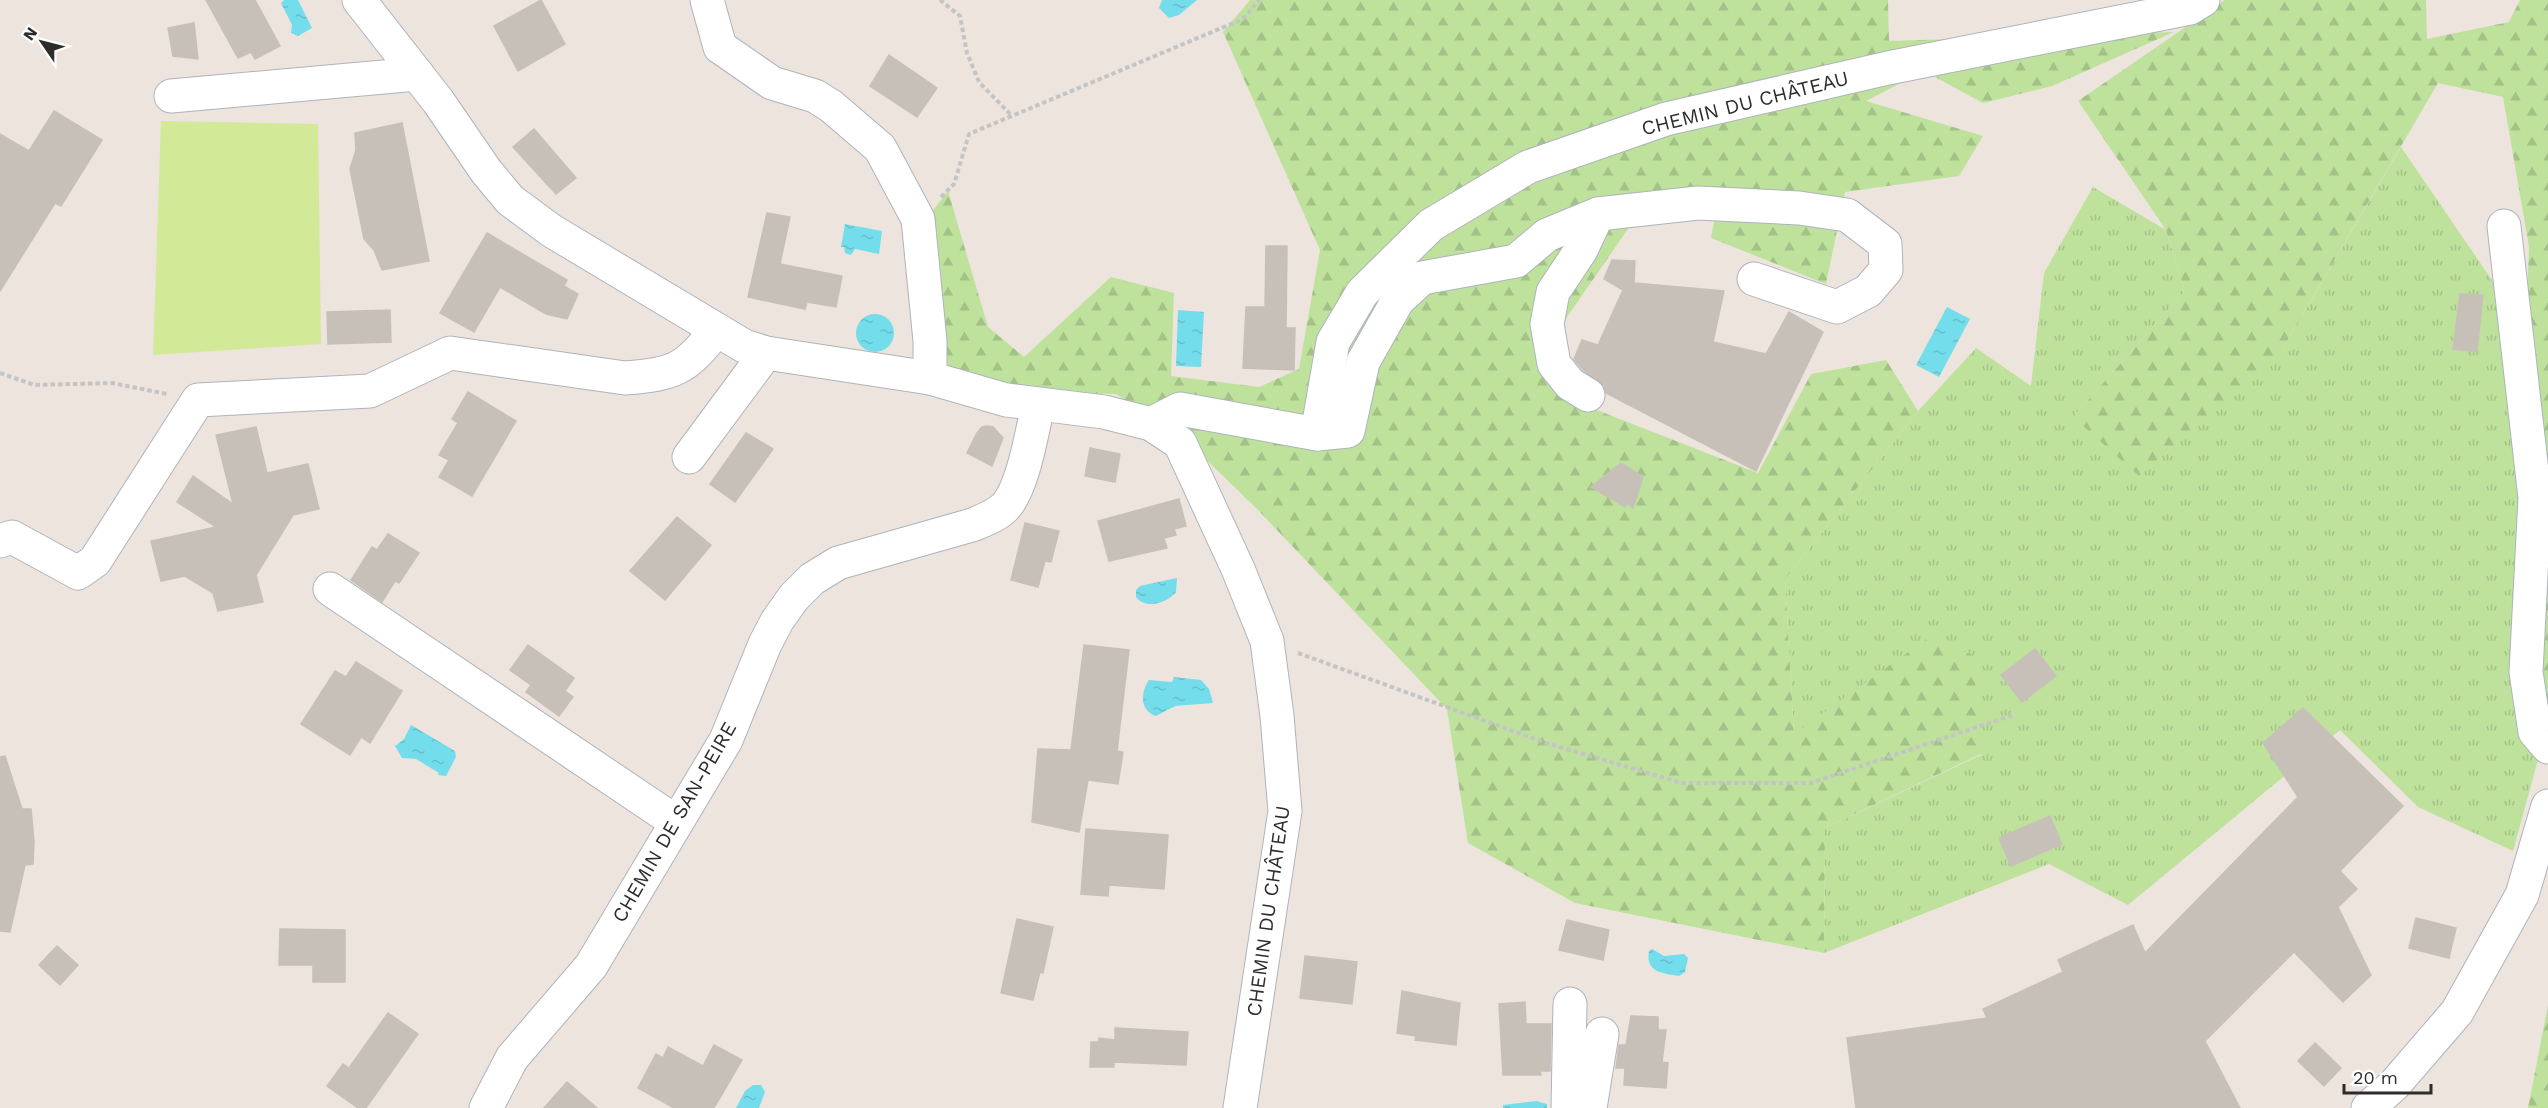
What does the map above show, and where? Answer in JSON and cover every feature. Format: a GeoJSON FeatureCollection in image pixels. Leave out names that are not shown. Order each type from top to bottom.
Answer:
{"type":"FeatureCollection","features":[{"type":"Feature","properties":{"kind":"street","name":"CHEMIN DU CHÂTEAU"},"geometry":{"type":"LineString","coordinates":[[359,0],[438,101],[486,171],[510,200],[552,231],[744,346],[766,353],[930,378],[1006,400],[1104,412],[1151,424],[1180,443],[1238,569],[1267,641],[1277,716],[1285,811],[1240,1108]]}},
{"type":"Feature","properties":{"kind":"street"},"geometry":{"type":"LineString","coordinates":[[707,0],[720,47],[772,83],[815,96],[831,106],[880,148],[918,219],[930,341],[930,378]]}},
{"type":"Feature","properties":{"kind":"street","name":"CHEMIN DU CHÂTEAU"},"geometry":{"type":"LineString","coordinates":[[1317,434],[1333,342],[1362,293],[1431,225],[1528,167],[1666,119],[1888,68],[2190,8],[2203,0]]}},
{"type":"Feature","properties":{"kind":"street"},"geometry":{"type":"LineString","coordinates":[[171,96],[377,80],[417,74]]}},
{"type":"Feature","properties":{"kind":"street"},"geometry":{"type":"LineString","coordinates":[[1151,424],[1180,409],[1317,434],[1348,431],[1364,363],[1398,300],[1422,278],[1516,261],[1546,235],[1598,214],[1698,203],[1799,208],[1847,215],[1885,244],[1886,270],[1868,291],[1837,307],[1754,279]]}},
{"type":"Feature","properties":{"kind":"street"},"geometry":{"type":"LineString","coordinates":[[1588,395],[1570,384],[1554,364],[1547,324],[1553,292],[1581,250],[1598,214]]}},
{"type":"Feature","properties":{"kind":"street"},"geometry":{"type":"LineString","coordinates":[[2504,226],[2535,498],[2526,672],[2535,732],[2548,747]]}},
{"type":"Feature","properties":{"kind":"street"},"geometry":{"type":"LineString","coordinates":[[0,541],[12,537],[78,573],[95,561],[198,400],[370,391],[450,353],[625,378],[653,376],[680,369],[699,353],[716,330]]}},
{"type":"Feature","properties":{"kind":"street"},"geometry":{"type":"LineString","coordinates":[[689,457],[766,353]]}},
{"type":"Feature","properties":{"kind":"street","name":"CHEMIN DE SAN-PEIRE"},"geometry":{"type":"LineString","coordinates":[[486,1108],[512,1058],[591,966],[726,740],[765,644],[777,621],[794,597],[812,579],[838,563],[972,525],[991,518],[1004,508],[1013,496],[1038,405]]}},
{"type":"Feature","properties":{"kind":"street"},"geometry":{"type":"LineString","coordinates":[[330,589],[676,822]]}},
{"type":"Feature","properties":{"kind":"street"},"geometry":{"type":"LineString","coordinates":[[2368,1108],[2394,1085],[2457,1012],[2522,895],[2548,806]]}},
{"type":"Feature","properties":{"kind":"street"},"geometry":{"type":"LineString","coordinates":[[1568,1108],[1570,1004]]}},
{"type":"Feature","properties":{"kind":"street"},"geometry":{"type":"LineString","coordinates":[[1590,1108],[1602,1034]]}},
{"type":"Feature","properties":{"kind":"path"},"geometry":{"type":"LineString","coordinates":[[940,0],[960,16],[967,52],[979,82],[1011,115]]}},
{"type":"Feature","properties":{"kind":"path"},"geometry":{"type":"LineString","coordinates":[[918,219],[954,184],[969,134],[1243,19],[1259,0]]}},
{"type":"Feature","properties":{"kind":"path"},"geometry":{"type":"LineString","coordinates":[[0,373],[34,385],[112,383],[198,400]]}},
{"type":"Feature","properties":{"kind":"path"},"geometry":{"type":"LineString","coordinates":[[1267,641],[1546,743],[1682,783],[1811,783],[2013,715]]}},
{"type":"Feature","properties":{"kind":"green space"},"geometry":{"type":"Polygon","coordinates":[[[1250,0],[1888,0],[1889,41],[2174,32],[2052,86],[1983,103],[1924,71],[1866,101],[1983,136],[1959,176],[1845,192],[1826,284],[1711,238],[1716,212],[1648,200],[1565,320],[1566,398],[1758,473],[1811,374],[1886,360],[1918,411],[1785,579],[1794,734],[1932,635],[1972,655],[1983,753],[1825,828],[1824,953],[1575,903],[1468,843],[1447,709],[1256,508],[1187,441],[1116,394],[1018,392],[934,368],[924,222],[948,191],[988,327],[1024,357],[1111,277],[1174,293],[1171,376],[1259,387],[1299,369],[1320,250],[1223,32],[1250,0]]]}},
{"type":"Feature","properties":{"kind":"green space"},"geometry":{"type":"Polygon","coordinates":[[[2225,0],[2426,0],[2427,39],[2509,22],[2520,0],[2548,0],[2548,721],[2533,721],[2526,330],[2529,247],[2503,97],[2438,83],[2283,348],[2139,476],[2073,417],[2185,291],[2166,230],[2078,101],[2225,0]]]}},
{"type":"Feature","properties":{"kind":"green space"},"geometry":{"type":"Polygon","coordinates":[[[161,121],[318,124],[321,344],[153,355],[161,121]]]}},
{"type":"Feature","properties":{"kind":"green space"},"geometry":{"type":"Polygon","coordinates":[[[2401,147],[2526,330],[2548,723],[2513,851],[2418,807],[2340,730],[2128,905],[2049,864],[1824,953],[1825,828],[1983,754],[1794,734],[1785,579],[1918,411],[1976,348],[2031,386],[2044,273],[2093,187],[2166,230],[2185,291],[2073,417],[2283,348],[2401,147]]]}},
{"type":"Feature","properties":{"kind":"green space"},"geometry":{"type":"Polygon","coordinates":[[[2548,1005],[2548,1108],[2528,1108],[2548,1005]]]}},
{"type":"Feature","properties":{"kind":"water"},"geometry":{"type":"Polygon","coordinates":[[[284,0],[298,0],[312,28],[298,36],[291,33],[292,25],[281,3],[284,0]]]}},
{"type":"Feature","properties":{"kind":"water"},"geometry":{"type":"Polygon","coordinates":[[[1162,0],[1197,0],[1179,15],[1169,18],[1159,8],[1162,0]]]}},
{"type":"Feature","properties":{"kind":"water"},"geometry":{"type":"Polygon","coordinates":[[[845,224],[882,231],[879,254],[855,249],[851,255],[845,253],[844,247],[841,247],[845,224]]]}},
{"type":"Feature","properties":{"kind":"water"},"geometry":{"type":"Polygon","coordinates":[[[1947,307],[1970,319],[1939,377],[1916,365],[1947,307]]]}},
{"type":"Feature","properties":{"kind":"water"},"geometry":{"type":"Polygon","coordinates":[[[1178,310],[1204,312],[1201,367],[1176,366],[1178,310]]]}},
{"type":"Feature","properties":{"kind":"water"},"geometry":{"type":"Polygon","coordinates":[[[875,314],[888,320],[894,333],[888,346],[875,352],[862,346],[856,333],[862,320],[875,314]]]}},
{"type":"Feature","properties":{"kind":"water"},"geometry":{"type":"Polygon","coordinates":[[[1177,578],[1176,592],[1162,602],[1145,603],[1136,597],[1136,590],[1140,586],[1177,578]]]}},
{"type":"Feature","properties":{"kind":"water"},"geometry":{"type":"Polygon","coordinates":[[[1174,677],[1201,680],[1209,689],[1213,703],[1175,706],[1156,716],[1151,714],[1143,701],[1144,690],[1149,680],[1172,682],[1174,677]]]}},
{"type":"Feature","properties":{"kind":"water"},"geometry":{"type":"Polygon","coordinates":[[[411,725],[455,751],[456,757],[446,776],[438,775],[439,773],[416,759],[402,758],[395,746],[404,739],[411,725]]]}},
{"type":"Feature","properties":{"kind":"water"},"geometry":{"type":"Polygon","coordinates":[[[1652,949],[1664,956],[1684,954],[1688,958],[1685,972],[1679,976],[1656,971],[1648,958],[1649,951],[1652,949]]]}},
{"type":"Feature","properties":{"kind":"water"},"geometry":{"type":"Polygon","coordinates":[[[753,1085],[761,1085],[765,1092],[759,1108],[736,1108],[745,1091],[753,1085]]]}},
{"type":"Feature","properties":{"kind":"water"},"geometry":{"type":"Polygon","coordinates":[[[1536,1101],[1547,1104],[1547,1108],[1503,1108],[1503,1105],[1536,1101]]]}},
{"type":"Feature","properties":{"kind":"building"},"geometry":{"type":"Polygon","coordinates":[[[206,0],[255,0],[280,46],[255,59],[251,52],[238,58],[206,0]]]}},
{"type":"Feature","properties":{"kind":"building"},"geometry":{"type":"Polygon","coordinates":[[[541,0],[565,44],[518,71],[494,26],[541,0]]]}},
{"type":"Feature","properties":{"kind":"building"},"geometry":{"type":"Polygon","coordinates":[[[194,23],[198,59],[173,56],[168,28],[194,23]]]}},
{"type":"Feature","properties":{"kind":"building"},"geometry":{"type":"Polygon","coordinates":[[[889,55],[937,88],[917,117],[870,86],[889,55]]]}},
{"type":"Feature","properties":{"kind":"building"},"geometry":{"type":"Polygon","coordinates":[[[54,111],[102,140],[61,206],[55,203],[0,291],[0,134],[29,151],[54,111]]]}},
{"type":"Feature","properties":{"kind":"building"},"geometry":{"type":"Polygon","coordinates":[[[402,123],[429,261],[382,270],[374,250],[364,239],[350,169],[356,150],[355,133],[402,123]]]}},
{"type":"Feature","properties":{"kind":"building"},"geometry":{"type":"Polygon","coordinates":[[[534,129],[576,178],[556,194],[513,147],[534,129]]]}},
{"type":"Feature","properties":{"kind":"building"},"geometry":{"type":"Polygon","coordinates":[[[767,213],[790,217],[780,264],[842,276],[836,307],[807,302],[805,309],[748,297],[767,213]]]}},
{"type":"Feature","properties":{"kind":"building"},"geometry":{"type":"Polygon","coordinates":[[[487,233],[567,280],[564,286],[578,294],[567,319],[546,314],[500,287],[474,332],[440,313],[487,233]]]}},
{"type":"Feature","properties":{"kind":"building"},"geometry":{"type":"Polygon","coordinates":[[[1266,246],[1287,246],[1286,328],[1295,328],[1294,370],[1243,368],[1246,307],[1265,307],[1266,246]]]}},
{"type":"Feature","properties":{"kind":"building"},"geometry":{"type":"Polygon","coordinates":[[[1612,260],[1635,261],[1634,283],[1724,291],[1713,342],[1766,354],[1789,312],[1823,332],[1756,471],[1606,393],[1604,386],[1583,370],[1574,359],[1582,340],[1598,345],[1623,290],[1604,279],[1612,260]]]}},
{"type":"Feature","properties":{"kind":"building"},"geometry":{"type":"Polygon","coordinates":[[[2460,294],[2483,295],[2477,352],[2453,349],[2460,294]]]}},
{"type":"Feature","properties":{"kind":"building"},"geometry":{"type":"Polygon","coordinates":[[[390,310],[391,342],[328,344],[327,312],[390,310]]]}},
{"type":"Feature","properties":{"kind":"building"},"geometry":{"type":"Polygon","coordinates":[[[468,392],[516,421],[472,496],[439,477],[449,460],[439,455],[458,423],[452,419],[468,392]]]}},
{"type":"Feature","properties":{"kind":"building"},"geometry":{"type":"Polygon","coordinates":[[[256,427],[267,473],[308,464],[319,509],[293,515],[256,575],[263,602],[218,611],[213,593],[185,576],[161,581],[151,541],[216,527],[177,502],[193,476],[233,504],[216,435],[256,427]]]}},
{"type":"Feature","properties":{"kind":"building"},"geometry":{"type":"Polygon","coordinates":[[[982,427],[993,427],[1003,438],[992,466],[967,453],[977,433],[982,427]]]}},
{"type":"Feature","properties":{"kind":"building"},"geometry":{"type":"Polygon","coordinates":[[[746,433],[773,449],[735,502],[710,484],[746,433]]]}},
{"type":"Feature","properties":{"kind":"building"},"geometry":{"type":"Polygon","coordinates":[[[1090,448],[1120,454],[1115,482],[1085,476],[1090,448]]]}},
{"type":"Feature","properties":{"kind":"building"},"geometry":{"type":"Polygon","coordinates":[[[1621,463],[1643,477],[1633,508],[1627,503],[1625,507],[1591,487],[1621,463]]]}},
{"type":"Feature","properties":{"kind":"building"},"geometry":{"type":"Polygon","coordinates":[[[1179,499],[1186,526],[1174,529],[1176,535],[1164,538],[1167,548],[1109,561],[1098,521],[1179,499]]]}},
{"type":"Feature","properties":{"kind":"building"},"geometry":{"type":"Polygon","coordinates":[[[677,517],[711,545],[665,600],[630,571],[677,517]]]}},
{"type":"Feature","properties":{"kind":"building"},"geometry":{"type":"Polygon","coordinates":[[[1025,523],[1059,531],[1051,562],[1045,561],[1038,587],[1011,580],[1025,523]]]}},
{"type":"Feature","properties":{"kind":"building"},"geometry":{"type":"Polygon","coordinates":[[[388,534],[419,553],[399,583],[395,581],[382,602],[351,580],[372,547],[377,550],[388,534]]]}},
{"type":"Feature","properties":{"kind":"building"},"geometry":{"type":"Polygon","coordinates":[[[528,645],[574,678],[565,691],[573,697],[559,716],[526,692],[531,685],[510,670],[528,645]]]}},
{"type":"Feature","properties":{"kind":"building"},"geometry":{"type":"Polygon","coordinates":[[[1084,645],[1129,650],[1117,751],[1123,752],[1118,784],[1088,780],[1079,832],[1032,822],[1038,749],[1071,750],[1084,645]]]}},
{"type":"Feature","properties":{"kind":"building"},"geometry":{"type":"Polygon","coordinates":[[[2035,649],[2056,676],[2022,702],[2001,675],[2035,649]]]}},
{"type":"Feature","properties":{"kind":"building"},"geometry":{"type":"Polygon","coordinates":[[[356,662],[402,691],[370,743],[361,737],[350,755],[301,724],[335,671],[346,677],[356,662]]]}},
{"type":"Feature","properties":{"kind":"building"},"geometry":{"type":"Polygon","coordinates":[[[2303,708],[2403,806],[2340,871],[2357,889],[2338,907],[2371,975],[2343,1002],[2294,952],[2205,1041],[2240,1108],[1856,1108],[1847,1038],[1987,1018],[1983,1009],[2063,972],[2058,960],[2133,925],[2145,953],[2298,797],[2263,743],[2303,708]]]}},
{"type":"Feature","properties":{"kind":"building"},"geometry":{"type":"Polygon","coordinates":[[[5,756],[22,809],[31,809],[34,841],[33,864],[25,865],[10,932],[0,931],[0,757],[5,756]]]}},
{"type":"Feature","properties":{"kind":"building"},"geometry":{"type":"Polygon","coordinates":[[[2050,816],[2062,844],[2011,866],[1999,838],[2050,816]]]}},
{"type":"Feature","properties":{"kind":"building"},"geometry":{"type":"Polygon","coordinates":[[[1086,829],[1168,835],[1164,889],[1109,885],[1108,896],[1081,894],[1086,829]]]}},
{"type":"Feature","properties":{"kind":"building"},"geometry":{"type":"Polygon","coordinates":[[[2416,918],[2456,928],[2449,958],[2409,948],[2416,918]]]}},
{"type":"Feature","properties":{"kind":"building"},"geometry":{"type":"Polygon","coordinates":[[[1017,919],[1053,927],[1043,973],[1040,972],[1033,1000],[1001,993],[1017,919]]]}},
{"type":"Feature","properties":{"kind":"building"},"geometry":{"type":"Polygon","coordinates":[[[1567,920],[1609,930],[1603,960],[1559,950],[1567,920]]]}},
{"type":"Feature","properties":{"kind":"building"},"geometry":{"type":"Polygon","coordinates":[[[280,929],[345,930],[345,982],[313,982],[313,965],[279,965],[280,929]]]}},
{"type":"Feature","properties":{"kind":"building"},"geometry":{"type":"Polygon","coordinates":[[[57,946],[78,965],[60,985],[39,965],[57,946]]]}},
{"type":"Feature","properties":{"kind":"building"},"geometry":{"type":"Polygon","coordinates":[[[1305,956],[1357,962],[1352,1004],[1300,998],[1305,956]]]}},
{"type":"Feature","properties":{"kind":"building"},"geometry":{"type":"Polygon","coordinates":[[[1402,991],[1460,1003],[1456,1045],[1415,1040],[1416,1036],[1397,1033],[1402,991]]]}},
{"type":"Feature","properties":{"kind":"building"},"geometry":{"type":"Polygon","coordinates":[[[1525,1002],[1526,1024],[1551,1024],[1550,1071],[1540,1071],[1541,1075],[1503,1075],[1499,1004],[1525,1002]]]}},
{"type":"Feature","properties":{"kind":"building"},"geometry":{"type":"Polygon","coordinates":[[[388,1013],[418,1034],[366,1108],[358,1108],[327,1086],[343,1064],[349,1068],[388,1013]]]}},
{"type":"Feature","properties":{"kind":"building"},"geometry":{"type":"Polygon","coordinates":[[[1631,1016],[1658,1017],[1658,1030],[1666,1030],[1662,1062],[1668,1063],[1666,1088],[1624,1085],[1625,1068],[1616,1068],[1619,1045],[1626,1045],[1631,1016]]]}},
{"type":"Feature","properties":{"kind":"building"},"geometry":{"type":"Polygon","coordinates":[[[1115,1028],[1188,1032],[1186,1065],[1114,1062],[1114,1067],[1090,1067],[1091,1042],[1099,1042],[1099,1038],[1115,1040],[1115,1028]]]}},
{"type":"Feature","properties":{"kind":"building"},"geometry":{"type":"Polygon","coordinates":[[[2315,1043],[2341,1068],[2324,1086],[2298,1061],[2315,1043]]]}},
{"type":"Feature","properties":{"kind":"building"},"geometry":{"type":"Polygon","coordinates":[[[714,1045],[742,1060],[714,1108],[674,1108],[638,1088],[656,1054],[663,1058],[668,1047],[703,1066],[714,1045]]]}},
{"type":"Feature","properties":{"kind":"building"},"geometry":{"type":"Polygon","coordinates":[[[567,1082],[597,1108],[544,1108],[567,1082]]]}}]}
